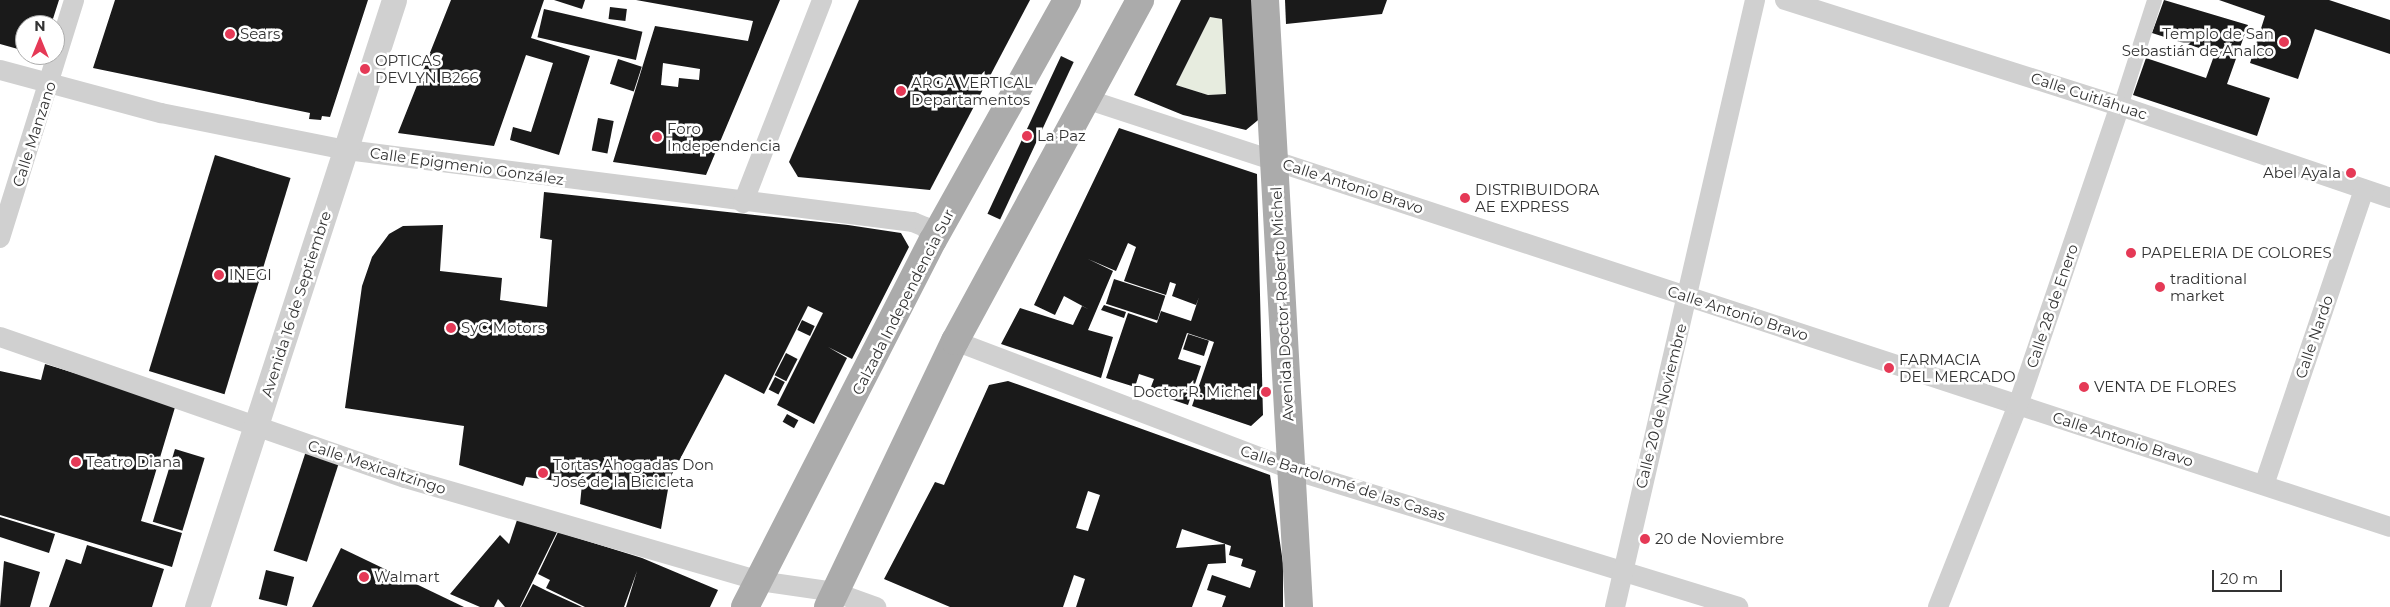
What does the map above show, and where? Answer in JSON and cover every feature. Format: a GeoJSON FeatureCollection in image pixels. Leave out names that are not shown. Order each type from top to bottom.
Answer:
{"type":"FeatureCollection","features":[{"type":"Feature","properties":{"kind":"main road","name":"Calzada Independencia Sur"},"geometry":{"type":"LineString","coordinates":[[745,607],[933,240],[1067,0]]}},
{"type":"Feature","properties":{"kind":"main road"},"geometry":{"type":"LineString","coordinates":[[831,600],[955,340],[1140,0]]}},
{"type":"Feature","properties":{"kind":"main road","name":"Avenida Doctor Roberto Michel"},"geometry":{"type":"LineString","coordinates":[[1265,0],[1299,607]]}},
{"type":"Feature","properties":{"kind":"street","name":"Calle Manzano"},"geometry":{"type":"LineString","coordinates":[[0,238],[50,86],[74,0]]}},
{"type":"Feature","properties":{"kind":"street","name":"Avenida 16 de Septiembre"},"geometry":{"type":"LineString","coordinates":[[197,607],[347,150],[394,0]]}},
{"type":"Feature","properties":{"kind":"street"},"geometry":{"type":"LineString","coordinates":[[743,203],[822,0]]}},
{"type":"Feature","properties":{"kind":"street","name":"Calle 20 de Noviembre"},"geometry":{"type":"LineString","coordinates":[[1615,607],[1755,0]]}},
{"type":"Feature","properties":{"kind":"street","name":"Calle Cuitláhuac"},"geometry":{"type":"LineString","coordinates":[[1785,0],[2120,106],[2390,198]]}},
{"type":"Feature","properties":{"kind":"street","name":"Calle 28 de Enero"},"geometry":{"type":"LineString","coordinates":[[1938,607],[2018,405],[2120,106],[2154,0]]}},
{"type":"Feature","properties":{"kind":"street","name":"Calle Epigmenio González"},"geometry":{"type":"LineString","coordinates":[[0,70],[50,86],[347,150],[743,203],[913,222],[925,227],[933,240]]}},
{"type":"Feature","properties":{"kind":"street","name":"Calle Antonio Bravo"},"geometry":{"type":"LineString","coordinates":[[1086,99],[2390,527]]}},
{"type":"Feature","properties":{"kind":"street","name":"Calle Nardo"},"geometry":{"type":"LineString","coordinates":[[2264,485],[2364,189]]}},
{"type":"Feature","properties":{"kind":"street","name":"Calle Mexicaltzingo"},"geometry":{"type":"LineString","coordinates":[[0,337],[405,478],[759,581],[831,600],[876,607]]}},
{"type":"Feature","properties":{"kind":"street","name":"Calle Bartolomé de las Casas"},"geometry":{"type":"LineString","coordinates":[[955,340],[1290,469],[1624,570],[1738,607]]}},
{"type":"Feature","properties":{"kind":"shaded area"},"geometry":{"type":"Polygon","coordinates":[[[1210,17],[1222,19],[1226,94],[1208,95],[1176,85],[1210,17]]]}},
{"type":"Feature","properties":{"kind":"building"},"geometry":{"type":"Polygon","coordinates":[[[0,0],[59,0],[54,15],[15,15],[15,48],[0,44],[0,0]]]}},
{"type":"Feature","properties":{"kind":"building","name":"Sears"},"geometry":{"type":"Polygon","coordinates":[[[115,0],[368,0],[330,117],[322,116],[321,120],[309,119],[310,113],[93,68],[115,0]]]}},
{"type":"Feature","properties":{"kind":"building"},"geometry":{"type":"Polygon","coordinates":[[[451,0],[544,0],[531,38],[590,56],[559,155],[510,140],[513,127],[531,132],[553,63],[526,55],[494,146],[398,133],[451,0]]]}},
{"type":"Feature","properties":{"kind":"building"},"geometry":{"type":"Polygon","coordinates":[[[554,0],[585,0],[582,9],[554,0]]]}},
{"type":"Feature","properties":{"kind":"building"},"geometry":{"type":"Polygon","coordinates":[[[636,0],[780,0],[706,175],[613,162],[655,26],[748,41],[753,21],[636,0]],[[663,63],[661,85],[678,87],[679,78],[699,80],[700,69],[663,63]]]}},
{"type":"Feature","properties":{"kind":"building"},"geometry":{"type":"Polygon","coordinates":[[[859,0],[1030,0],[930,190],[798,177],[789,162],[859,0]]]}},
{"type":"Feature","properties":{"kind":"building"},"geometry":{"type":"Polygon","coordinates":[[[1181,0],[1257,0],[1263,116],[1246,130],[1183,115],[1134,95],[1181,0]],[[1210,17],[1176,85],[1208,95],[1226,94],[1222,19],[1210,17]]]}},
{"type":"Feature","properties":{"kind":"building"},"geometry":{"type":"Polygon","coordinates":[[[1285,0],[1387,0],[1382,14],[1286,24],[1285,0]]]}},
{"type":"Feature","properties":{"kind":"building"},"geometry":{"type":"Polygon","coordinates":[[[2164,0],[2248,25],[2227,84],[2270,98],[2257,136],[2133,95],[2146,58],[2206,78],[2215,53],[2152,33],[2164,0]]]}},
{"type":"Feature","properties":{"kind":"building","name":"Templo de San Sebastián de Analco"},"geometry":{"type":"Polygon","coordinates":[[[2219,0],[2329,0],[2390,20],[2390,54],[2315,29],[2298,79],[2250,63],[2265,16],[2219,0]]]}},
{"type":"Feature","properties":{"kind":"building"},"geometry":{"type":"Polygon","coordinates":[[[610,7],[627,9],[625,21],[609,19],[610,7]]]}},
{"type":"Feature","properties":{"kind":"building"},"geometry":{"type":"Polygon","coordinates":[[[544,9],[642,32],[636,60],[537,37],[544,9]]]}},
{"type":"Feature","properties":{"kind":"building","name":"La Paz"},"geometry":{"type":"Polygon","coordinates":[[[1061,56],[1074,62],[1000,220],[987,214],[1061,56]]]}},
{"type":"Feature","properties":{"kind":"building"},"geometry":{"type":"Polygon","coordinates":[[[618,59],[642,67],[634,91],[610,84],[618,59]]]}},
{"type":"Feature","properties":{"kind":"building"},"geometry":{"type":"Polygon","coordinates":[[[598,118],[614,121],[607,153],[592,150],[598,118]]]}},
{"type":"Feature","properties":{"kind":"building"},"geometry":{"type":"Polygon","coordinates":[[[1119,128],[1257,174],[1263,415],[1251,426],[1192,406],[1214,342],[1187,333],[1178,359],[1201,366],[1188,405],[1149,392],[1154,379],[1139,374],[1135,387],[1106,378],[1128,313],[1157,323],[1161,311],[1191,321],[1199,297],[1196,305],[1172,296],[1176,284],[1170,282],[1166,295],[1124,281],[1136,247],[1128,243],[1116,271],[1088,259],[1113,271],[1088,330],[1113,337],[1101,378],[1001,344],[1020,308],[1073,325],[1082,306],[1088,309],[1064,296],[1055,315],[1034,305],[1119,128]]]}},
{"type":"Feature","properties":{"kind":"building","name":"INEGI"},"geometry":{"type":"Polygon","coordinates":[[[215,155],[291,178],[224,394],[149,371],[215,155]]]}},
{"type":"Feature","properties":{"kind":"building"},"geometry":{"type":"Polygon","coordinates":[[[544,192],[848,225],[901,233],[909,247],[852,359],[828,347],[847,358],[814,424],[777,405],[823,313],[808,306],[764,394],[725,374],[670,478],[661,529],[580,504],[582,484],[526,477],[523,486],[459,465],[464,426],[345,408],[362,286],[372,257],[389,234],[403,226],[443,225],[440,271],[502,278],[500,300],[547,307],[552,240],[540,238],[544,192]]]}},
{"type":"Feature","properties":{"kind":"building"},"geometry":{"type":"Polygon","coordinates":[[[1114,279],[1165,296],[1157,320],[1106,304],[1114,279]]]}},
{"type":"Feature","properties":{"kind":"building"},"geometry":{"type":"Polygon","coordinates":[[[1104,305],[1126,312],[1124,318],[1101,310],[1104,305]]]}},
{"type":"Feature","properties":{"kind":"building"},"geometry":{"type":"Polygon","coordinates":[[[802,320],[815,326],[810,336],[797,330],[802,320]]]}},
{"type":"Feature","properties":{"kind":"building"},"geometry":{"type":"Polygon","coordinates":[[[1188,334],[1209,341],[1204,356],[1183,349],[1188,334]]]}},
{"type":"Feature","properties":{"kind":"building"},"geometry":{"type":"Polygon","coordinates":[[[786,353],[798,359],[786,381],[775,375],[786,353]]]}},
{"type":"Feature","properties":{"kind":"building"},"geometry":{"type":"Polygon","coordinates":[[[45,364],[176,404],[141,521],[182,533],[172,567],[0,515],[0,371],[41,380],[45,364]]]}},
{"type":"Feature","properties":{"kind":"building"},"geometry":{"type":"Polygon","coordinates":[[[775,377],[785,382],[778,394],[769,389],[775,377]]]}},
{"type":"Feature","properties":{"kind":"building"},"geometry":{"type":"Polygon","coordinates":[[[1008,381],[1270,475],[1283,563],[1283,607],[1222,607],[1226,596],[1207,590],[1212,575],[1250,588],[1256,571],[1241,566],[1243,559],[1229,555],[1231,546],[1182,529],[1176,548],[1225,544],[1226,563],[1208,564],[1192,607],[1076,607],[1085,579],[1074,575],[1063,607],[950,607],[884,579],[935,482],[944,485],[989,385],[1008,381]],[[1088,491],[1076,528],[1088,531],[1100,495],[1088,491]]]}},
{"type":"Feature","properties":{"kind":"building"},"geometry":{"type":"Polygon","coordinates":[[[787,414],[798,420],[794,428],[783,422],[787,414]]]}},
{"type":"Feature","properties":{"kind":"building"},"geometry":{"type":"Polygon","coordinates":[[[175,449],[205,458],[182,531],[153,522],[175,449]]]}},
{"type":"Feature","properties":{"kind":"building"},"geometry":{"type":"Polygon","coordinates":[[[306,451],[339,462],[307,562],[274,551],[306,451]]]}},
{"type":"Feature","properties":{"kind":"building"},"geometry":{"type":"Polygon","coordinates":[[[0,517],[55,534],[49,553],[0,537],[0,517]]]}},
{"type":"Feature","properties":{"kind":"building"},"geometry":{"type":"Polygon","coordinates":[[[517,520],[557,532],[520,607],[505,607],[498,599],[494,607],[480,607],[450,594],[500,535],[509,544],[517,520]]]}},
{"type":"Feature","properties":{"kind":"building"},"geometry":{"type":"Polygon","coordinates":[[[558,532],[642,558],[718,590],[710,607],[626,607],[637,571],[624,607],[585,607],[546,588],[550,580],[538,574],[558,532]]]}},
{"type":"Feature","properties":{"kind":"building"},"geometry":{"type":"Polygon","coordinates":[[[87,545],[164,569],[152,607],[49,607],[66,559],[81,564],[87,545]]]}},
{"type":"Feature","properties":{"kind":"building","name":"Walmart"},"geometry":{"type":"Polygon","coordinates":[[[341,548],[464,607],[312,607],[341,548]]]}},
{"type":"Feature","properties":{"kind":"building"},"geometry":{"type":"Polygon","coordinates":[[[4,561],[40,572],[30,607],[0,607],[4,561]]]}},
{"type":"Feature","properties":{"kind":"building"},"geometry":{"type":"Polygon","coordinates":[[[266,570],[294,577],[287,606],[259,599],[266,570]]]}},
{"type":"Feature","properties":{"kind":"building"},"geometry":{"type":"Polygon","coordinates":[[[533,584],[547,591],[582,607],[521,607],[533,584]]]}},
{"type":"Feature","properties":{"kind":"place","name":"Sears"},"geometry":{"type":"Point","coordinates":[230,34]}},
{"type":"Feature","properties":{"kind":"place","name":"Templo de San Sebastián de Analco"},"geometry":{"type":"Point","coordinates":[2284,42]}},
{"type":"Feature","properties":{"kind":"place","name":"OPTICAS DEVLYN B266"},"geometry":{"type":"Point","coordinates":[365,69]}},
{"type":"Feature","properties":{"kind":"place","name":"ARGA VERTICAL Departamentos"},"geometry":{"type":"Point","coordinates":[901,91]}},
{"type":"Feature","properties":{"kind":"place","name":"La Paz"},"geometry":{"type":"Point","coordinates":[1027,136]}},
{"type":"Feature","properties":{"kind":"place","name":"Foro Independencia"},"geometry":{"type":"Point","coordinates":[657,137]}},
{"type":"Feature","properties":{"kind":"place","name":"Abel Ayala"},"geometry":{"type":"Point","coordinates":[2351,173]}},
{"type":"Feature","properties":{"kind":"place","name":"DISTRIBUIDORA AE EXPRESS"},"geometry":{"type":"Point","coordinates":[1465,198]}},
{"type":"Feature","properties":{"kind":"place","name":"PAPELERIA DE COLORES"},"geometry":{"type":"Point","coordinates":[2131,253]}},
{"type":"Feature","properties":{"kind":"place","name":"INEGI"},"geometry":{"type":"Point","coordinates":[219,275]}},
{"type":"Feature","properties":{"kind":"place","name":"traditional market"},"geometry":{"type":"Point","coordinates":[2160,287]}},
{"type":"Feature","properties":{"kind":"place","name":"SyC Motors"},"geometry":{"type":"Point","coordinates":[451,328]}},
{"type":"Feature","properties":{"kind":"place","name":"FARMACIA DEL MERCADO"},"geometry":{"type":"Point","coordinates":[1889,368]}},
{"type":"Feature","properties":{"kind":"place","name":"VENTA DE FLORES"},"geometry":{"type":"Point","coordinates":[2084,387]}},
{"type":"Feature","properties":{"kind":"place","name":"Doctor R. Michel"},"geometry":{"type":"Point","coordinates":[1266,392]}},
{"type":"Feature","properties":{"kind":"place","name":"Teatro Diana"},"geometry":{"type":"Point","coordinates":[76,462]}},
{"type":"Feature","properties":{"kind":"place","name":"Tortas Ahogadas Don José de la Bicicleta"},"geometry":{"type":"Point","coordinates":[543,473]}},
{"type":"Feature","properties":{"kind":"place","name":"20 de Noviembre"},"geometry":{"type":"Point","coordinates":[1645,539]}},
{"type":"Feature","properties":{"kind":"place","name":"Walmart"},"geometry":{"type":"Point","coordinates":[364,577]}}]}
